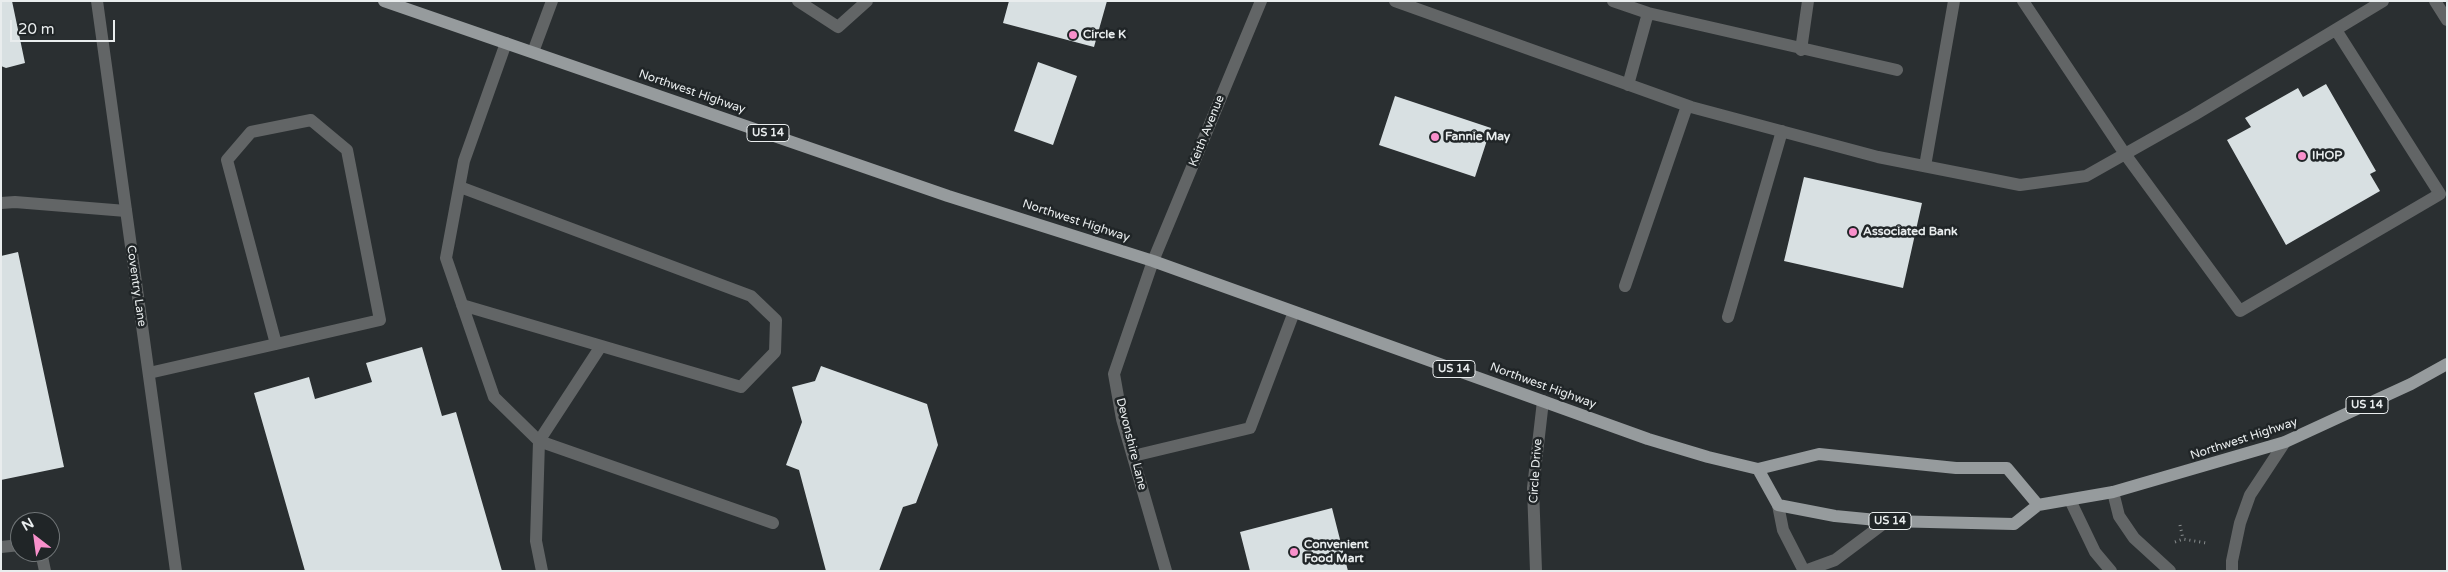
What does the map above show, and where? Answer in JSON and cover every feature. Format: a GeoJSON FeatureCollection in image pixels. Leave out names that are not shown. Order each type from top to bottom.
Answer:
{"type":"FeatureCollection","features":[{"type":"Feature","properties":{"kind":"main road","name":"Northwest Highway"},"geometry":{"type":"LineString","coordinates":[[384,1],[948,196],[1153,261],[1648,439],[1758,469],[1819,454],[1956,468],[2007,468],[2038,505]]}},
{"type":"Feature","properties":{"kind":"main road","name":"Northwest Highway"},"geometry":{"type":"LineString","coordinates":[[1778,505],[1835,516],[1887,521],[2014,524],[2038,505],[2113,492],[2285,442],[2411,384],[2447,364]]}},
{"type":"Feature","properties":{"kind":"main road"},"geometry":{"type":"LineString","coordinates":[[1758,469],[1778,505]]}},
{"type":"Feature","properties":{"kind":"street","name":"Coventry Lane"},"geometry":{"type":"LineString","coordinates":[[97,1],[176,571]]}},
{"type":"Feature","properties":{"kind":"street"},"geometry":{"type":"LineString","coordinates":[[533,52],[552,1]]}},
{"type":"Feature","properties":{"kind":"street"},"geometry":{"type":"LineString","coordinates":[[798,1],[838,27],[867,1]]}},
{"type":"Feature","properties":{"kind":"street","name":"Keith Avenue"},"geometry":{"type":"LineString","coordinates":[[1153,261],[1261,1]]}},
{"type":"Feature","properties":{"kind":"street"},"geometry":{"type":"LineString","coordinates":[[1395,1],[1686,106],[1878,157],[2020,185],[2086,176],[2336,30],[2382,1]]}},
{"type":"Feature","properties":{"kind":"street"},"geometry":{"type":"LineString","coordinates":[[1614,1],[1648,13],[1801,50],[1897,70]]}},
{"type":"Feature","properties":{"kind":"street"},"geometry":{"type":"LineString","coordinates":[[1801,50],[1808,1]]}},
{"type":"Feature","properties":{"kind":"street"},"geometry":{"type":"LineString","coordinates":[[1925,166],[1954,1]]}},
{"type":"Feature","properties":{"kind":"street"},"geometry":{"type":"LineString","coordinates":[[2023,1],[2125,154],[2240,311],[2440,194],[2336,30]]}},
{"type":"Feature","properties":{"kind":"street"},"geometry":{"type":"LineString","coordinates":[[2435,1],[2447,20]]}},
{"type":"Feature","properties":{"kind":"street"},"geometry":{"type":"LineString","coordinates":[[1628,85],[1648,13]]}},
{"type":"Feature","properties":{"kind":"street"},"geometry":{"type":"LineString","coordinates":[[506,43],[464,161],[446,258],[494,397],[539,440],[773,523]]}},
{"type":"Feature","properties":{"kind":"street"},"geometry":{"type":"LineString","coordinates":[[1625,286],[1686,106]]}},
{"type":"Feature","properties":{"kind":"street"},"geometry":{"type":"LineString","coordinates":[[148,373],[276,344],[380,320],[347,150],[311,120],[251,132],[227,160],[276,344]]}},
{"type":"Feature","properties":{"kind":"street"},"geometry":{"type":"LineString","coordinates":[[1728,317],[1782,132]]}},
{"type":"Feature","properties":{"kind":"street"},"geometry":{"type":"LineString","coordinates":[[460,187],[750,296],[776,320],[775,352],[741,387],[462,305]]}},
{"type":"Feature","properties":{"kind":"street"},"geometry":{"type":"LineString","coordinates":[[1,203],[16,202],[126,211]]}},
{"type":"Feature","properties":{"kind":"street","name":"Devonshire Lane"},"geometry":{"type":"LineString","coordinates":[[1153,261],[1114,374],[1122,419],[1166,571]]}},
{"type":"Feature","properties":{"kind":"street"},"geometry":{"type":"LineString","coordinates":[[1133,456],[1250,428],[1294,312]]}},
{"type":"Feature","properties":{"kind":"street"},"geometry":{"type":"LineString","coordinates":[[542,571],[536,541],[539,440],[601,346]]}},
{"type":"Feature","properties":{"kind":"street","name":"Circle Drive"},"geometry":{"type":"LineString","coordinates":[[1536,571],[1533,488],[1543,401]]}},
{"type":"Feature","properties":{"kind":"street"},"geometry":{"type":"LineString","coordinates":[[2232,571],[2232,561],[2240,523],[2250,496],[2285,442]]}},
{"type":"Feature","properties":{"kind":"street"},"geometry":{"type":"LineString","coordinates":[[2113,492],[2120,516],[2134,538],[2170,571]]}},
{"type":"Feature","properties":{"kind":"street"},"geometry":{"type":"LineString","coordinates":[[2070,500],[2095,552],[2111,571]]}},
{"type":"Feature","properties":{"kind":"street"},"geometry":{"type":"LineString","coordinates":[[1778,505],[1783,530],[1804,571],[1835,560],[1887,521]]}},
{"type":"Feature","properties":{"kind":"path"},"geometry":{"type":"LineString","coordinates":[[2180,524],[2183,539],[2206,543]]}},
{"type":"Feature","properties":{"kind":"building"},"geometry":{"type":"Polygon","coordinates":[[[1,1],[12,1],[25,63],[6,68],[1,66],[1,1]]]}},
{"type":"Feature","properties":{"kind":"building","name":"Circle K"},"geometry":{"type":"Polygon","coordinates":[[[1009,1],[1107,1],[1094,47],[1003,23],[1009,1]]]}},
{"type":"Feature","properties":{"kind":"building","name":"Circle K"},"geometry":{"type":"Polygon","coordinates":[[[1038,62],[1077,76],[1053,145],[1014,131],[1038,62]]]}},
{"type":"Feature","properties":{"kind":"building","name":"IHOP"},"geometry":{"type":"Polygon","coordinates":[[[2326,84],[2376,171],[2370,174],[2380,191],[2286,245],[2227,140],[2251,127],[2245,118],[2298,88],[2303,97],[2326,84]]]}},
{"type":"Feature","properties":{"kind":"building","name":"Fannie May"},"geometry":{"type":"Polygon","coordinates":[[[1395,96],[1491,128],[1475,177],[1379,145],[1395,96]]]}},
{"type":"Feature","properties":{"kind":"building","name":"Associated Bank"},"geometry":{"type":"Polygon","coordinates":[[[1804,177],[1922,203],[1903,288],[1784,261],[1804,177]]]}},
{"type":"Feature","properties":{"kind":"building"},"geometry":{"type":"Polygon","coordinates":[[[18,252],[64,467],[1,480],[1,256],[18,252]]]}},
{"type":"Feature","properties":{"kind":"building"},"geometry":{"type":"Polygon","coordinates":[[[422,347],[442,416],[456,412],[502,571],[305,571],[254,393],[309,377],[315,399],[372,382],[366,363],[422,347]]]}},
{"type":"Feature","properties":{"kind":"building"},"geometry":{"type":"Polygon","coordinates":[[[821,366],[927,404],[938,445],[916,503],[903,507],[879,571],[826,571],[799,470],[786,465],[802,422],[792,387],[815,381],[821,366]]]}},
{"type":"Feature","properties":{"kind":"building","name":"Convenient Food Mart"},"geometry":{"type":"Polygon","coordinates":[[[1332,508],[1348,571],[1250,571],[1240,532],[1332,508]]]}},
{"type":"Feature","properties":{"kind":"place","name":"Circle K"},"geometry":{"type":"Point","coordinates":[1073,35]}},
{"type":"Feature","properties":{"kind":"place","name":"Fannie May"},"geometry":{"type":"Point","coordinates":[1435,137]}},
{"type":"Feature","properties":{"kind":"place","name":"IHOP"},"geometry":{"type":"Point","coordinates":[2302,156]}},
{"type":"Feature","properties":{"kind":"place","name":"Associated Bank"},"geometry":{"type":"Point","coordinates":[1853,232]}},
{"type":"Feature","properties":{"kind":"place","name":"Convenient Food Mart"},"geometry":{"type":"Point","coordinates":[1294,552]}}]}
